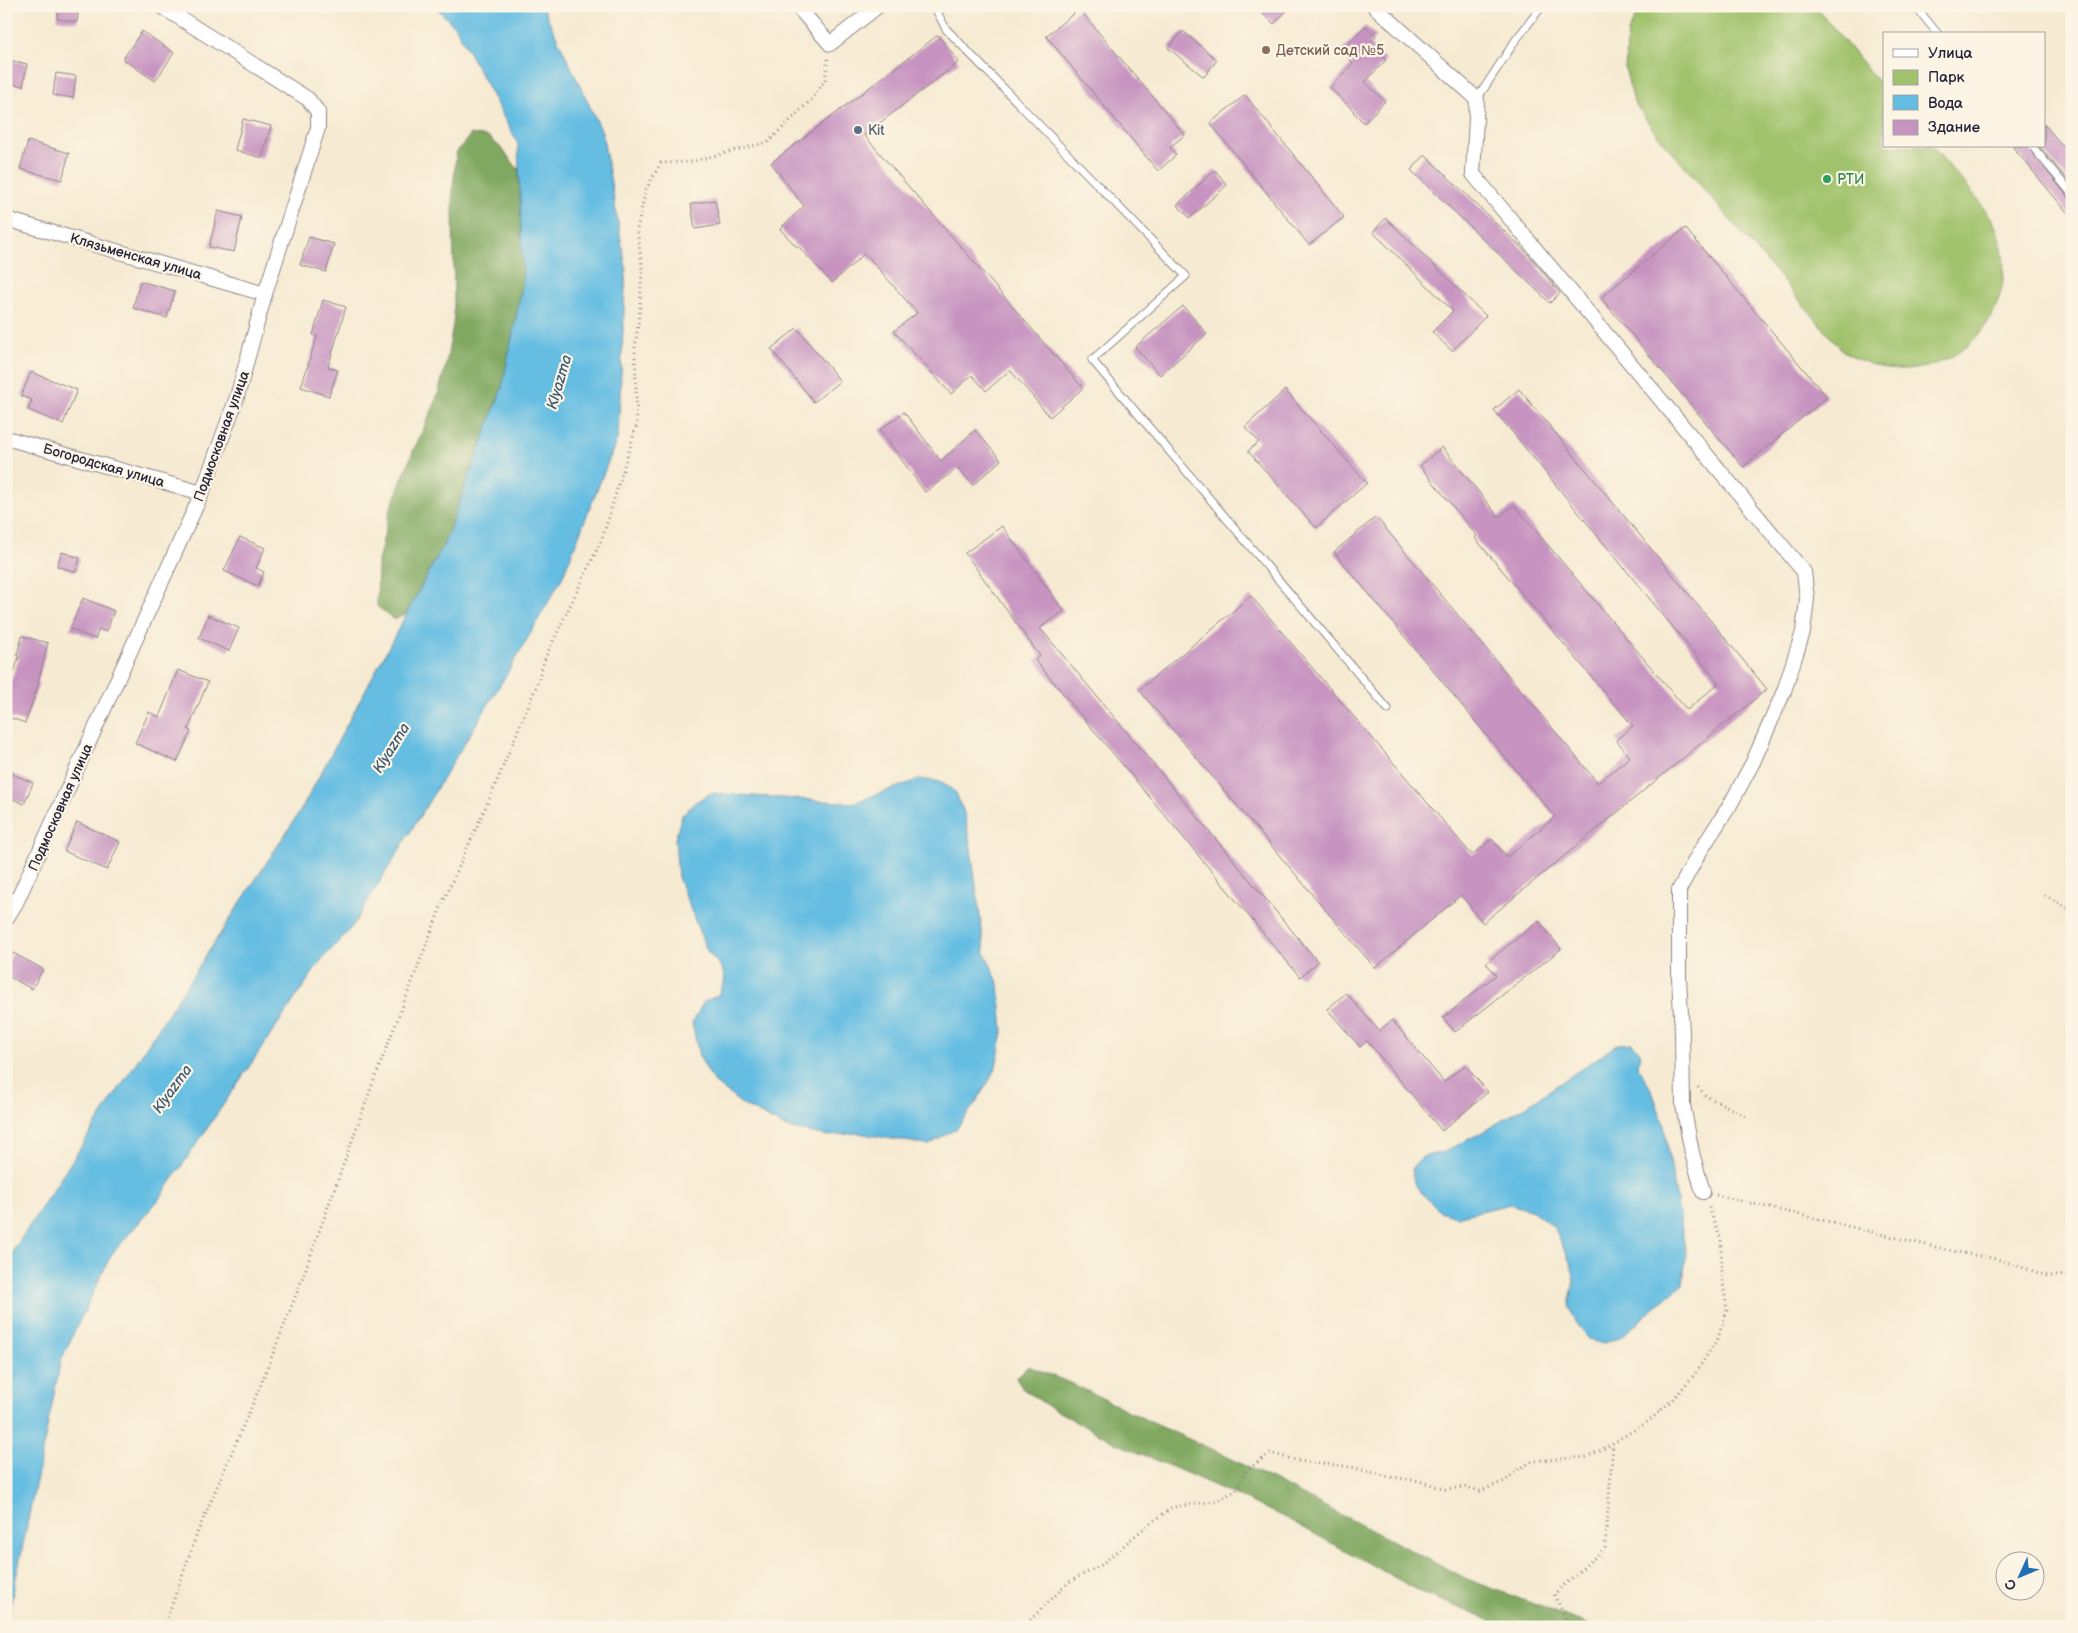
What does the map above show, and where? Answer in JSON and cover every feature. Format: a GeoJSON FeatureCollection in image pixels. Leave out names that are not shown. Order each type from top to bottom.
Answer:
{"type":"FeatureCollection","features":[{"type":"Feature","properties":{"kind":"street","name":"Подмосковная улица"},"geometry":{"type":"LineString","coordinates":[[6,919],[11,900],[202,493],[237,397],[265,294],[318,128],[318,112],[308,99],[161,6]]}},
{"type":"Feature","properties":{"kind":"street"},"geometry":{"type":"LineString","coordinates":[[798,6],[830,44],[878,6]]}},
{"type":"Feature","properties":{"kind":"street"},"geometry":{"type":"LineString","coordinates":[[1374,6],[1477,98],[1473,174],[1804,572],[1807,599],[1802,632],[1784,692],[1753,762],[1730,805],[1699,853],[1679,890],[1682,1106],[1692,1152],[1704,1192]]}},
{"type":"Feature","properties":{"kind":"street","name":"Клязьменская улица"},"geometry":{"type":"LineString","coordinates":[[6,218],[265,294]]}},
{"type":"Feature","properties":{"kind":"street","name":"Богородская улица"},"geometry":{"type":"LineString","coordinates":[[6,438],[202,493]]}},
{"type":"Feature","properties":{"kind":"lane"},"geometry":{"type":"LineString","coordinates":[[934,6],[946,29],[1186,276],[1092,360],[1388,710]]}},
{"type":"Feature","properties":{"kind":"lane"},"geometry":{"type":"LineString","coordinates":[[1477,98],[1515,41],[1542,6]]}},
{"type":"Feature","properties":{"kind":"lane"},"geometry":{"type":"LineString","coordinates":[[1916,6],[1936,32]]}},
{"type":"Feature","properties":{"kind":"lane"},"geometry":{"type":"LineString","coordinates":[[2034,148],[2072,194]]}},
{"type":"Feature","properties":{"kind":"path"},"geometry":{"type":"LineString","coordinates":[[164,1627],[198,1531],[259,1389],[298,1290],[371,1088],[442,904],[496,784],[536,687],[544,658],[602,539],[637,424],[635,348],[640,308],[642,266],[637,228],[646,189],[661,163],[690,162],[768,142],[813,98],[825,80],[830,44]]}},
{"type":"Feature","properties":{"kind":"path"},"geometry":{"type":"LineString","coordinates":[[2045,895],[2072,910]]}},
{"type":"Feature","properties":{"kind":"path"},"geometry":{"type":"LineString","coordinates":[[1682,1070],[1706,1096],[1746,1116]]}},
{"type":"Feature","properties":{"kind":"path"},"geometry":{"type":"LineString","coordinates":[[1704,1192],[1952,1251],[1997,1259],[2048,1276],[2072,1275]]}},
{"type":"Feature","properties":{"kind":"path"},"geometry":{"type":"LineString","coordinates":[[1023,1627],[1070,1582],[1101,1565],[1149,1524],[1173,1507],[1217,1501],[1236,1490],[1248,1470],[1270,1453],[1299,1461],[1351,1467],[1385,1476],[1419,1481],[1445,1489],[1466,1487],[1480,1491],[1505,1481],[1519,1469],[1533,1461],[1567,1460],[1586,1457],[1613,1444],[1649,1421],[1672,1400],[1695,1374],[1718,1338],[1727,1310],[1722,1276],[1721,1240],[1704,1192]]}},
{"type":"Feature","properties":{"kind":"path"},"geometry":{"type":"LineString","coordinates":[[1570,1627],[1554,1594],[1605,1548],[1613,1444]]}},
{"type":"Feature","properties":{"kind":"green space","name":"РТИ"},"geometry":{"type":"Polygon","coordinates":[[[1641,6],[1815,6],[1883,88],[1883,148],[1934,148],[1977,198],[1997,230],[2003,255],[2003,280],[1997,303],[1986,324],[1971,342],[1952,356],[1929,366],[1904,370],[1880,367],[1864,362],[1843,351],[1654,131],[1634,102],[1625,68],[1628,32],[1641,6]]]}},
{"type":"Feature","properties":{"kind":"green space"},"geometry":{"type":"Polygon","coordinates":[[[471,134],[488,137],[501,148],[519,170],[523,282],[502,388],[444,544],[406,614],[394,620],[377,606],[378,562],[390,510],[414,449],[435,404],[446,365],[454,319],[453,191],[456,153],[471,134]]]}},
{"type":"Feature","properties":{"kind":"green space"},"geometry":{"type":"Polygon","coordinates":[[[1028,1366],[1075,1385],[1220,1453],[1467,1579],[1595,1627],[1506,1627],[1425,1594],[1282,1516],[1116,1443],[1048,1406],[1023,1389],[1016,1378],[1028,1366]]]}},
{"type":"Feature","properties":{"kind":"water","name":"Klyazma"},"geometry":{"type":"Polygon","coordinates":[[[435,6],[542,6],[602,132],[626,268],[618,437],[562,578],[511,667],[352,927],[322,959],[160,1198],[111,1255],[61,1360],[6,1627],[6,1266],[15,1248],[301,810],[444,544],[502,388],[523,282],[518,144],[456,28],[435,6]]]}},
{"type":"Feature","properties":{"kind":"water"},"geometry":{"type":"Polygon","coordinates":[[[920,779],[942,782],[956,793],[964,813],[970,841],[985,953],[999,985],[1003,1032],[995,1071],[957,1128],[929,1145],[858,1133],[829,1136],[787,1128],[743,1105],[714,1082],[699,1056],[692,1023],[704,1002],[718,995],[725,981],[722,968],[707,951],[678,877],[675,839],[682,815],[694,803],[711,793],[853,803],[920,779]]]}},
{"type":"Feature","properties":{"kind":"water"},"geometry":{"type":"Polygon","coordinates":[[[1632,1043],[1640,1052],[1638,1067],[1652,1091],[1664,1125],[1686,1255],[1683,1284],[1622,1336],[1602,1344],[1589,1339],[1578,1326],[1569,1306],[1574,1281],[1570,1262],[1553,1226],[1533,1211],[1510,1204],[1456,1217],[1440,1212],[1414,1183],[1412,1169],[1422,1157],[1444,1152],[1528,1105],[1618,1044],[1632,1043]]]}},
{"type":"Feature","properties":{"kind":"building"},"geometry":{"type":"Polygon","coordinates":[[[59,6],[79,6],[77,22],[57,19],[59,6]]]}},
{"type":"Feature","properties":{"kind":"building"},"geometry":{"type":"Polygon","coordinates":[[[1255,6],[1291,6],[1274,24],[1255,6]]]}},
{"type":"Feature","properties":{"kind":"building"},"geometry":{"type":"Polygon","coordinates":[[[1079,9],[1185,135],[1170,147],[1176,155],[1158,171],[1046,36],[1079,9]]]}},
{"type":"Feature","properties":{"kind":"building"},"geometry":{"type":"Polygon","coordinates":[[[1365,26],[1376,36],[1369,44],[1386,60],[1365,82],[1385,101],[1364,123],[1330,88],[1353,63],[1341,51],[1365,26]]]}},
{"type":"Feature","properties":{"kind":"building"},"geometry":{"type":"Polygon","coordinates":[[[142,31],[174,53],[155,81],[123,59],[142,31]]]}},
{"type":"Feature","properties":{"kind":"building"},"geometry":{"type":"Polygon","coordinates":[[[1183,31],[1217,60],[1204,77],[1168,48],[1183,31]]]}},
{"type":"Feature","properties":{"kind":"building"},"geometry":{"type":"Polygon","coordinates":[[[938,35],[959,62],[864,135],[1083,388],[1050,417],[1010,370],[986,391],[972,375],[951,394],[894,331],[917,313],[865,253],[832,283],[780,229],[804,206],[771,163],[938,35]]]}},
{"type":"Feature","properties":{"kind":"building"},"geometry":{"type":"Polygon","coordinates":[[[9,60],[27,64],[23,86],[6,83],[9,60]]]}},
{"type":"Feature","properties":{"kind":"building"},"geometry":{"type":"Polygon","coordinates":[[[56,73],[76,76],[73,98],[53,95],[56,73]]]}},
{"type":"Feature","properties":{"kind":"building"},"geometry":{"type":"Polygon","coordinates":[[[1245,95],[1344,217],[1309,245],[1210,123],[1245,95]]]}},
{"type":"Feature","properties":{"kind":"building"},"geometry":{"type":"Polygon","coordinates":[[[243,119],[271,126],[262,158],[235,150],[243,119]]]}},
{"type":"Feature","properties":{"kind":"building"},"geometry":{"type":"Polygon","coordinates":[[[2046,126],[2072,157],[2072,185],[2041,148],[2046,148],[2046,126]]]}},
{"type":"Feature","properties":{"kind":"building"},"geometry":{"type":"Polygon","coordinates":[[[28,141],[69,153],[62,180],[20,169],[28,141]]]}},
{"type":"Feature","properties":{"kind":"building"},"geometry":{"type":"Polygon","coordinates":[[[2014,148],[2029,148],[2068,197],[2072,199],[2072,218],[2014,148]]]}},
{"type":"Feature","properties":{"kind":"building"},"geometry":{"type":"Polygon","coordinates":[[[1425,155],[1528,254],[1560,293],[1550,303],[1411,170],[1425,155]]]}},
{"type":"Feature","properties":{"kind":"building"},"geometry":{"type":"Polygon","coordinates":[[[1215,170],[1227,185],[1190,218],[1177,205],[1215,170]]]}},
{"type":"Feature","properties":{"kind":"building"},"geometry":{"type":"Polygon","coordinates":[[[715,200],[720,225],[695,229],[691,204],[715,200]]]}},
{"type":"Feature","properties":{"kind":"building"},"geometry":{"type":"Polygon","coordinates":[[[218,211],[242,217],[234,252],[209,247],[218,211]]]}},
{"type":"Feature","properties":{"kind":"building"},"geometry":{"type":"Polygon","coordinates":[[[1386,218],[1486,316],[1452,351],[1432,332],[1453,311],[1373,232],[1386,218]]]}},
{"type":"Feature","properties":{"kind":"building"},"geometry":{"type":"Polygon","coordinates":[[[1685,228],[1827,397],[1743,467],[1601,298],[1685,228]]]}},
{"type":"Feature","properties":{"kind":"building"},"geometry":{"type":"Polygon","coordinates":[[[309,237],[334,244],[326,272],[300,265],[309,237]]]}},
{"type":"Feature","properties":{"kind":"building"},"geometry":{"type":"Polygon","coordinates":[[[140,281],[175,291],[167,318],[133,308],[140,281]]]}},
{"type":"Feature","properties":{"kind":"building"},"geometry":{"type":"Polygon","coordinates":[[[323,300],[346,307],[328,367],[338,370],[329,396],[301,387],[317,336],[313,335],[323,300]]]}},
{"type":"Feature","properties":{"kind":"building"},"geometry":{"type":"Polygon","coordinates":[[[1183,306],[1207,334],[1160,375],[1135,347],[1183,306]]]}},
{"type":"Feature","properties":{"kind":"building"},"geometry":{"type":"Polygon","coordinates":[[[797,328],[840,381],[814,402],[771,349],[797,328]]]}},
{"type":"Feature","properties":{"kind":"building"},"geometry":{"type":"Polygon","coordinates":[[[31,372],[77,390],[63,424],[28,410],[32,400],[21,396],[31,372]]]}},
{"type":"Feature","properties":{"kind":"building"},"geometry":{"type":"Polygon","coordinates":[[[1519,389],[1767,689],[1483,923],[1461,895],[1375,968],[1139,690],[1251,596],[1472,855],[1492,839],[1507,857],[1555,817],[1334,552],[1376,517],[1598,783],[1630,757],[1616,740],[1633,726],[1475,538],[1477,536],[1420,466],[1442,447],[1499,517],[1514,505],[1687,710],[1719,683],[1494,410],[1519,389]]]}},
{"type":"Feature","properties":{"kind":"building"},"geometry":{"type":"Polygon","coordinates":[[[1285,390],[1367,483],[1316,528],[1248,451],[1259,442],[1245,427],[1285,390]]]}},
{"type":"Feature","properties":{"kind":"building"},"geometry":{"type":"Polygon","coordinates":[[[904,412],[941,461],[975,430],[1001,460],[973,485],[958,468],[925,492],[880,430],[904,412]]]}},
{"type":"Feature","properties":{"kind":"building"},"geometry":{"type":"Polygon","coordinates":[[[1002,526],[1064,611],[1040,628],[1318,962],[1300,977],[1035,660],[1040,656],[965,553],[1002,526]]]}},
{"type":"Feature","properties":{"kind":"building"},"geometry":{"type":"Polygon","coordinates":[[[240,537],[265,548],[256,568],[264,572],[258,586],[224,571],[240,537]]]}},
{"type":"Feature","properties":{"kind":"building"},"geometry":{"type":"Polygon","coordinates":[[[62,552],[80,558],[76,572],[57,566],[62,552]]]}},
{"type":"Feature","properties":{"kind":"building"},"geometry":{"type":"Polygon","coordinates":[[[83,598],[114,611],[106,632],[99,629],[95,639],[70,629],[83,598]]]}},
{"type":"Feature","properties":{"kind":"building"},"geometry":{"type":"Polygon","coordinates":[[[208,615],[239,628],[229,651],[199,638],[208,615]]]}},
{"type":"Feature","properties":{"kind":"building"},"geometry":{"type":"Polygon","coordinates":[[[22,636],[48,643],[39,683],[25,723],[6,716],[6,695],[19,657],[17,656],[22,636]]]}},
{"type":"Feature","properties":{"kind":"building"},"geometry":{"type":"Polygon","coordinates":[[[178,670],[208,682],[188,730],[191,731],[177,762],[135,743],[149,712],[159,717],[178,670]]]}},
{"type":"Feature","properties":{"kind":"building"},"geometry":{"type":"Polygon","coordinates":[[[6,771],[33,783],[24,804],[6,796],[6,771]]]}},
{"type":"Feature","properties":{"kind":"building"},"geometry":{"type":"Polygon","coordinates":[[[77,822],[120,842],[107,870],[64,851],[77,822]]]}},
{"type":"Feature","properties":{"kind":"building"},"geometry":{"type":"Polygon","coordinates":[[[1539,921],[1561,949],[1455,1032],[1443,1018],[1496,975],[1486,963],[1539,921]]]}},
{"type":"Feature","properties":{"kind":"building"},"geometry":{"type":"Polygon","coordinates":[[[13,953],[43,969],[32,989],[6,975],[6,965],[13,953]]]}},
{"type":"Feature","properties":{"kind":"building"},"geometry":{"type":"Polygon","coordinates":[[[1346,993],[1379,1031],[1392,1020],[1444,1082],[1465,1065],[1488,1092],[1442,1131],[1367,1041],[1360,1047],[1327,1009],[1346,993]]]}},
{"type":"Feature","properties":{"kind":"place","name":"Детский сад №5"},"geometry":{"type":"Point","coordinates":[1266,50]}},
{"type":"Feature","properties":{"kind":"place","name":"Kit"},"geometry":{"type":"Point","coordinates":[858,130]}},
{"type":"Feature","properties":{"kind":"place","name":"РТИ"},"geometry":{"type":"Point","coordinates":[1827,179]}}]}
